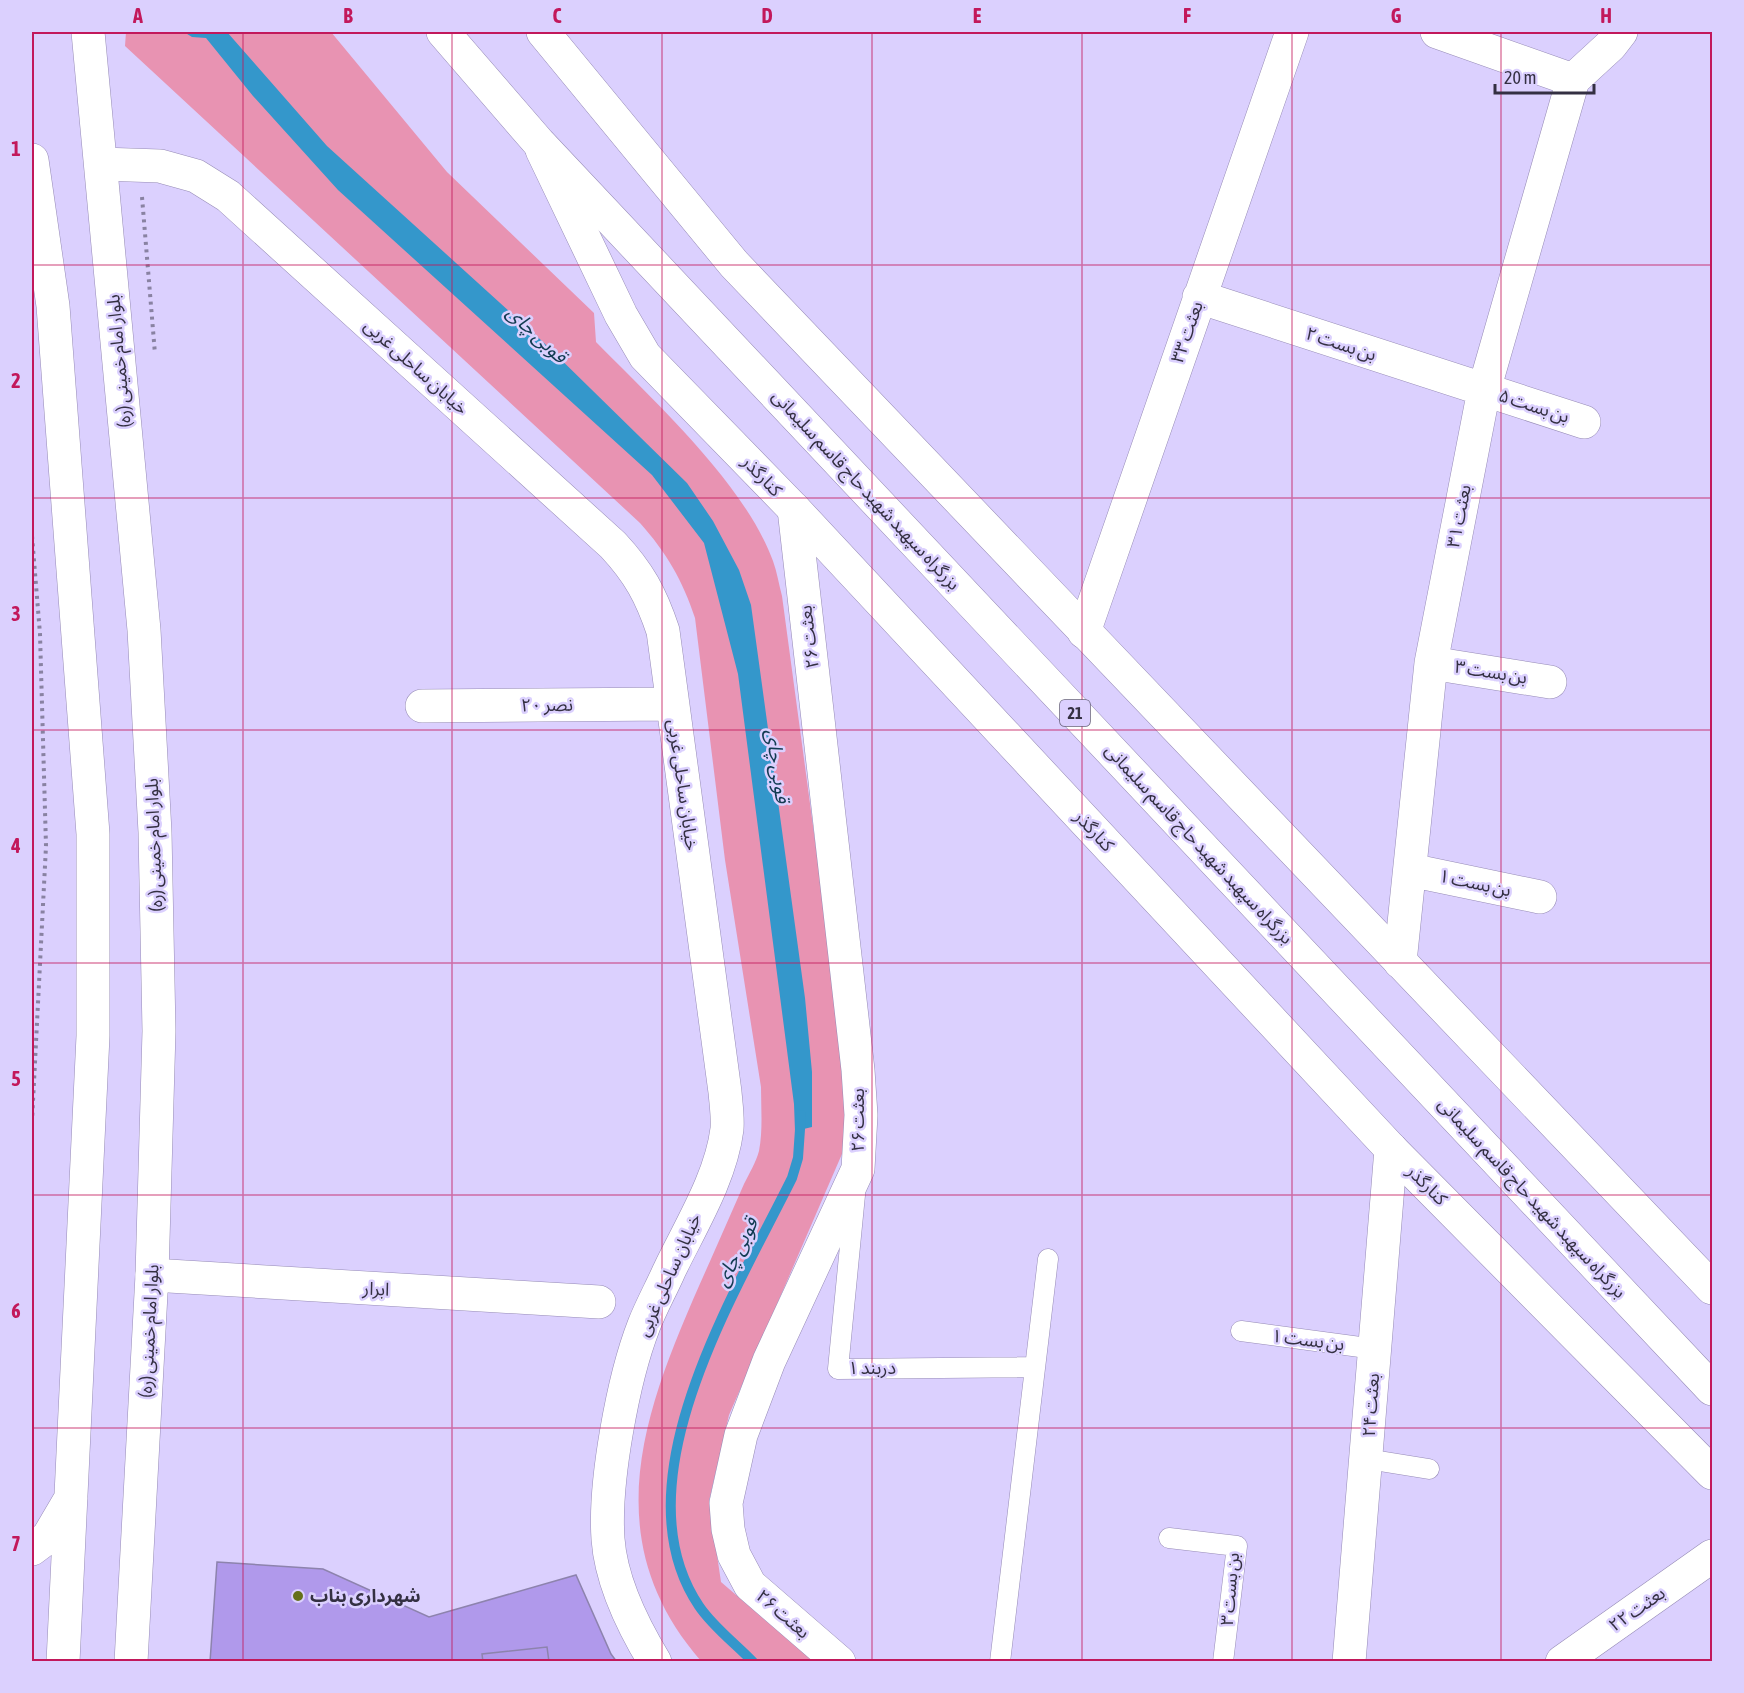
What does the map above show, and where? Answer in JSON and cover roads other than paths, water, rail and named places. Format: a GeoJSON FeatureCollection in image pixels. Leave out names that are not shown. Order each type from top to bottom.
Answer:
{"type":"FeatureCollection","features":[{"type":"Feature","properties":{"kind":"main road","name":"بلوار امام خمینی (ره)"},"geometry":{"type":"LineString","coordinates":[[88,32],[144,630],[155,832],[159,1031],[152,1275],[131,1662]]}},
{"type":"Feature","properties":{"kind":"main road","name":"بزرگراه سپهبد شهید حاج قاسم سلیمانی"},"geometry":{"type":"LineString","coordinates":[[443,32],[539,143],[1713,1389]]}},
{"type":"Feature","properties":{"kind":"main road"},"geometry":{"type":"LineString","coordinates":[[543,32],[734,264],[1713,1288]]}},
{"type":"Feature","properties":{"kind":"main road","name":"بعثت ۳۳"},"geometry":{"type":"LineString","coordinates":[[1084,632],[1292,32]]}},
{"type":"Feature","properties":{"kind":"main road"},"geometry":{"type":"LineString","coordinates":[[1437,32],[1573,80],[1611,45],[1621,32]]}},
{"type":"Feature","properties":{"kind":"main road","name":"بعثت ۳۱"},"geometry":{"type":"LineString","coordinates":[[1401,962],[1431,663],[1484,390],[1573,80]]}},
{"type":"Feature","properties":{"kind":"main road","name":"کنارگذر"},"geometry":{"type":"LineString","coordinates":[[539,143],[621,315],[645,356],[794,509],[1391,1149],[1713,1473]]}},
{"type":"Feature","properties":{"kind":"main road"},"geometry":{"type":"LineString","coordinates":[[32,160],[42,304],[93,834],[93,1036],[73,1494],[63,1662]]}},
{"type":"Feature","properties":{"kind":"main road","name":"خیابان ساحلی غربی"},"geometry":{"type":"LineString","coordinates":[[101,164],[160,166],[196,176],[228,196],[613,544],[633,567],[651,596],[663,632],[725,1092],[727,1127],[715,1173],[644,1326],[626,1387],[609,1482],[608,1539],[613,1566],[625,1603],[655,1662]]}},
{"type":"Feature","properties":{"kind":"main road","name":"بن بست ۲"},"geometry":{"type":"LineString","coordinates":[[1199,297],[1484,390]]}},
{"type":"Feature","properties":{"kind":"main road","name":"بن بست ۵"},"geometry":{"type":"LineString","coordinates":[[1484,390],[1584,422]]}},
{"type":"Feature","properties":{"kind":"main road","name":"بعثت ۲۶"},"geometry":{"type":"LineString","coordinates":[[794,509],[858,1070],[861,1115],[858,1169],[769,1361],[741,1435],[726,1503],[728,1529],[734,1555],[750,1585],[804,1634],[841,1660]]}},
{"type":"Feature","properties":{"kind":"main road","name":"بن بست ۳"},"geometry":{"type":"LineString","coordinates":[[1431,663],[1550,682]]}},
{"type":"Feature","properties":{"kind":"main road","name":"نصر ۲۰"},"geometry":{"type":"LineString","coordinates":[[422,706],[672,704]]}},
{"type":"Feature","properties":{"kind":"main road","name":"بن بست ۱"},"geometry":{"type":"LineString","coordinates":[[1410,870],[1540,897]]}},
{"type":"Feature","properties":{"kind":"main road","name":"بعثت ۲۴"},"geometry":{"type":"LineString","coordinates":[[1349,1662],[1391,1149]]}},
{"type":"Feature","properties":{"kind":"main road","name":"ابرار"},"geometry":{"type":"LineString","coordinates":[[152,1275],[599,1302]]}},
{"type":"Feature","properties":{"kind":"main road"},"geometry":{"type":"LineString","coordinates":[[32,1549],[48,1537],[73,1494]]}},
{"type":"Feature","properties":{"kind":"main road","name":"بعثت ۲۲"},"geometry":{"type":"LineString","coordinates":[[1562,1662],[1713,1556]]}},
{"type":"Feature","properties":{"kind":"lane","name":"دربند ۱"},"geometry":{"type":"LineString","coordinates":[[858,1169],[837,1369],[1035,1367]]}},
{"type":"Feature","properties":{"kind":"lane"},"geometry":{"type":"LineString","coordinates":[[1000,1662],[1048,1259]]}},
{"type":"Feature","properties":{"kind":"lane","name":"بن بست ۱"},"geometry":{"type":"LineString","coordinates":[[1240,1331],[1375,1349]]}},
{"type":"Feature","properties":{"kind":"lane"},"geometry":{"type":"LineString","coordinates":[[1367,1460],[1430,1469]]}},
{"type":"Feature","properties":{"kind":"lane","name":"بن بست ۳"},"geometry":{"type":"LineString","coordinates":[[1169,1538],[1237,1546],[1223,1662]]}},
{"type":"Feature","properties":{"kind":"water","name":"قوبی چای"},"geometry":{"type":"Polygon","coordinates":[[[184,32],[227,32],[327,146],[542,341],[687,483],[713,521],[739,570],[751,605],[805,998],[812,1072],[812,1127],[795,1131],[794,1104],[738,674],[704,543],[652,475],[338,190],[253,96],[206,38],[192,37],[184,32]]]}},
{"type":"Feature","properties":{"kind":"waterway","name":"قوبی چای"},"geometry":{"type":"LineString","coordinates":[[753,1662],[699,1606],[677,1557],[671,1503],[677,1447],[693,1389],[716,1331],[792,1178],[798,1158],[801,1115]]}},
{"type":"Feature","properties":{"kind":"place","name":"شهرداری بناب"},"geometry":{"type":"Point","coordinates":[298,1596]}}]}
